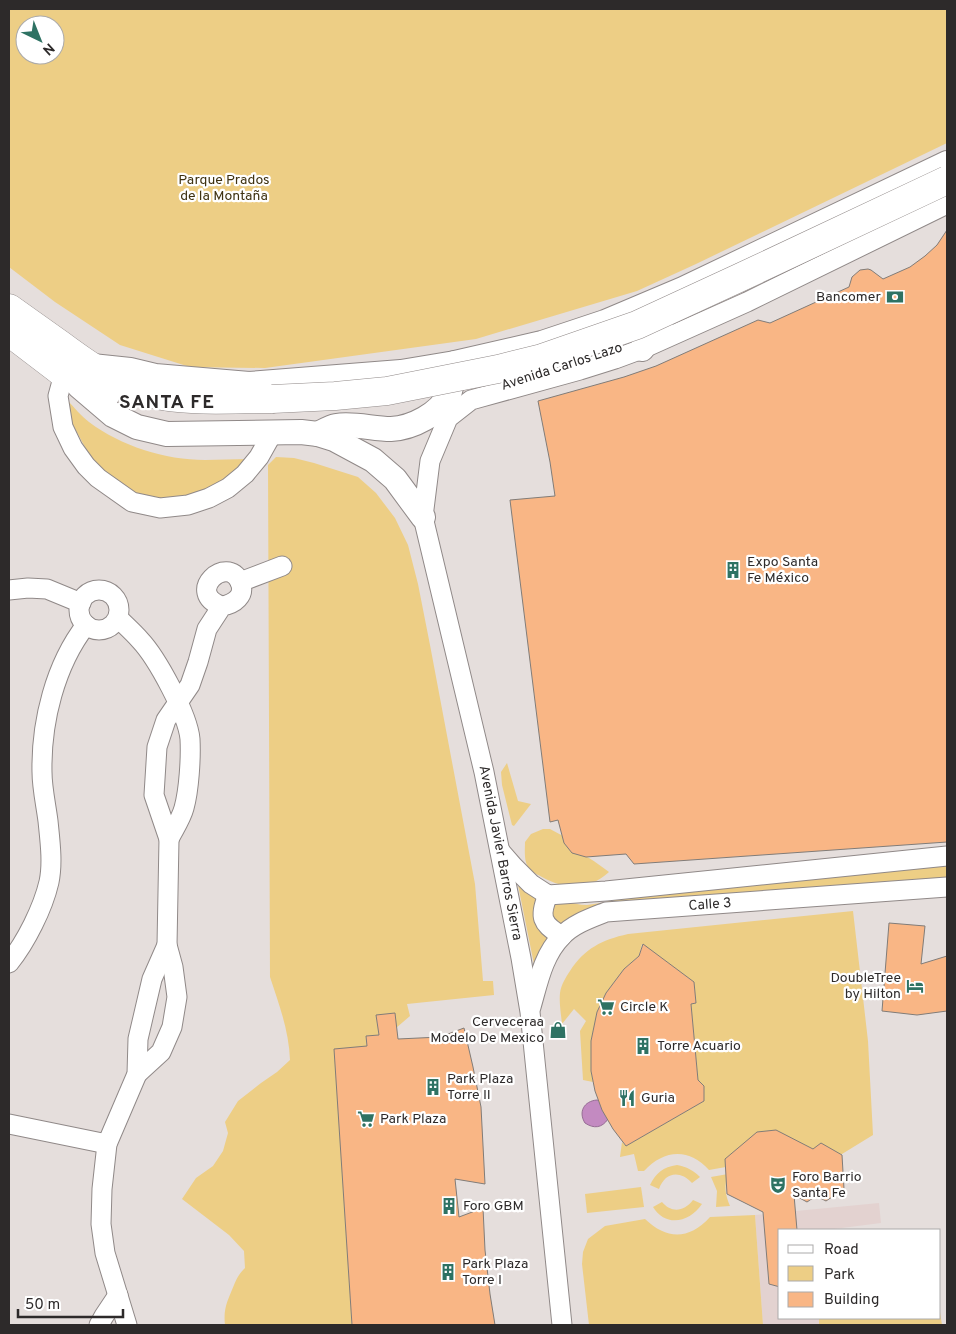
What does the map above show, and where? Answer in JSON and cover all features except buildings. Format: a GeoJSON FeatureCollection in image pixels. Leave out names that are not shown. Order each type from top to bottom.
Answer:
{"type":"FeatureCollection","features":[{"type":"Feature","properties":{"kind":"highway","name":"Avenida Carlos Lazo"},"geometry":{"type":"LineString","coordinates":[[273,416],[335,396],[387,391],[498,369],[542,358],[637,325],[947,180]]}},
{"type":"Feature","properties":{"kind":"highway","name":"Avenida Carlos Lazo"},"geometry":{"type":"LineString","coordinates":[[9,332],[76,369],[160,396],[186,399],[273,416],[391,407],[500,387],[548,374],[648,338],[746,294],[947,198]]}},
{"type":"Feature","properties":{"kind":"highway","name":"Avenida Carlos Lazo"},"geometry":{"type":"LineString","coordinates":[[9,308],[76,369]]}},
{"type":"Feature","properties":{"kind":"main road","name":"Avenida Carlos Lazo"},"geometry":{"type":"LineString","coordinates":[[76,369],[130,370],[155,376],[249,384],[401,372],[454,363],[542,343],[605,322],[683,289],[947,163]]}},
{"type":"Feature","properties":{"kind":"main road"},"geometry":{"type":"LineString","coordinates":[[642,348],[683,289]]}},
{"type":"Feature","properties":{"kind":"main road"},"geometry":{"type":"LineString","coordinates":[[318,434],[338,426],[390,429],[419,422],[437,409],[446,399],[452,386],[454,363]]}},
{"type":"Feature","properties":{"kind":"main road","name":"Avenida Carlos Lazo"},"geometry":{"type":"LineString","coordinates":[[76,369],[112,415],[137,427],[167,434],[273,416],[301,432],[318,434],[341,442],[373,460],[396,478],[423,517]]}},
{"type":"Feature","properties":{"kind":"street","name":"Avenida Carlos Lazo"},"geometry":{"type":"LineString","coordinates":[[471,400],[580,370],[642,348],[747,302],[947,204]]}},
{"type":"Feature","properties":{"kind":"street"},"geometry":{"type":"LineString","coordinates":[[76,369],[58,396],[63,428],[73,448],[86,466],[98,478],[132,502],[160,508],[188,505],[209,498],[228,488],[246,474],[259,457],[273,416]]}},
{"type":"Feature","properties":{"kind":"street","name":"Avenida Javier Barros Sierra"},"geometry":{"type":"LineString","coordinates":[[471,400],[448,418],[430,461],[423,517],[484,772],[521,958],[530,1012],[562,1325]]}},
{"type":"Feature","properties":{"kind":"street"},"geometry":{"type":"LineString","coordinates":[[240,582],[282,566]]}},
{"type":"Feature","properties":{"kind":"street"},"geometry":{"type":"LineString","coordinates":[[224,572],[234,575],[240,582],[241,588],[239,598],[235,602],[222,606],[211,600],[208,595],[207,586],[214,576],[224,572]]}},
{"type":"Feature","properties":{"kind":"street"},"geometry":{"type":"LineString","coordinates":[[9,590],[47,589],[81,603]]}},
{"type":"Feature","properties":{"kind":"street"},"geometry":{"type":"LineString","coordinates":[[100,590],[108,592],[118,603],[120,610],[118,618],[108,629],[93,629],[86,626],[81,619],[79,611],[81,603],[85,596],[92,592],[100,590]]}},
{"type":"Feature","properties":{"kind":"street"},"geometry":{"type":"LineString","coordinates":[[127,1325],[105,1253],[101,1224],[102,1189],[107,1144],[138,1074],[161,1052],[172,1027],[177,997],[173,967],[167,944],[169,839],[154,795],[158,746],[166,720],[190,685],[207,629],[222,606]]}},
{"type":"Feature","properties":{"kind":"street"},"geometry":{"type":"LineString","coordinates":[[118,618],[140,640],[156,661],[178,703],[190,738],[189,776],[184,809],[169,839]]}},
{"type":"Feature","properties":{"kind":"street"},"geometry":{"type":"LineString","coordinates":[[9,963],[20,950],[43,903],[49,881],[48,821],[42,774],[43,739],[50,703],[65,658],[86,626]]}},
{"type":"Feature","properties":{"kind":"street"},"geometry":{"type":"LineString","coordinates":[[499,851],[525,878],[548,895],[542,912],[543,919],[547,926],[562,936]]}},
{"type":"Feature","properties":{"kind":"street","name":"Calle 3"},"geometry":{"type":"LineString","coordinates":[[548,895],[606,891],[947,856]]}},
{"type":"Feature","properties":{"kind":"street","name":"Calle 3"},"geometry":{"type":"LineString","coordinates":[[530,1012],[543,967],[552,948],[574,926],[606,912],[947,888]]}},
{"type":"Feature","properties":{"kind":"street"},"geometry":{"type":"LineString","coordinates":[[138,1074],[138,1039],[152,979],[167,944]]}},
{"type":"Feature","properties":{"kind":"street"},"geometry":{"type":"LineString","coordinates":[[9,1124],[107,1144]]}},
{"type":"Feature","properties":{"kind":"street"},"geometry":{"type":"LineString","coordinates":[[99,1325],[118,1295]]}},
{"type":"Feature","properties":{"kind":"shaded area"},"geometry":{"type":"Polygon","coordinates":[[[601,1101],[608,1119],[600,1126],[595,1127],[585,1123],[582,1111],[589,1102],[601,1101]]]}},
{"type":"Feature","properties":{"kind":"shaded area"},"geometry":{"type":"Polygon","coordinates":[[[879,1203],[881,1223],[834,1229],[778,1229],[778,1319],[819,1319],[819,1325],[763,1325],[755,1215],[879,1203]]]}},
{"type":"Feature","properties":{"kind":"green space","name":"Parque Prados de la Montaña"},"geometry":{"type":"Polygon","coordinates":[[[9,9],[947,9],[947,143],[637,291],[476,339],[265,368],[190,367],[120,345],[55,302],[9,267],[9,9]]]}},
{"type":"Feature","properties":{"kind":"green space"},"geometry":{"type":"Polygon","coordinates":[[[67,400],[86,420],[102,431],[129,445],[144,450],[190,459],[248,459],[231,477],[199,495],[167,499],[135,494],[112,480],[92,460],[73,425],[67,400]]]}},
{"type":"Feature","properties":{"kind":"green space"},"geometry":{"type":"Polygon","coordinates":[[[276,457],[294,458],[358,477],[376,493],[395,518],[408,545],[418,584],[475,884],[483,981],[493,981],[494,995],[407,1004],[410,1016],[396,1028],[376,1015],[379,1035],[366,1036],[367,1047],[335,1050],[352,1325],[225,1325],[225,1309],[228,1300],[237,1278],[245,1268],[244,1251],[229,1235],[182,1199],[196,1178],[213,1166],[223,1151],[228,1133],[225,1122],[238,1101],[290,1060],[286,1028],[270,977],[268,465],[276,457]]]}},
{"type":"Feature","properties":{"kind":"green space"},"geometry":{"type":"Polygon","coordinates":[[[507,763],[518,801],[531,804],[514,826],[512,825],[502,785],[501,772],[507,763]]]}},
{"type":"Feature","properties":{"kind":"green space"},"geometry":{"type":"Polygon","coordinates":[[[543,829],[550,829],[563,836],[570,850],[589,858],[609,872],[593,883],[577,886],[560,884],[535,873],[526,863],[525,842],[531,834],[543,829]]]}},
{"type":"Feature","properties":{"kind":"green space"},"geometry":{"type":"Polygon","coordinates":[[[947,864],[947,879],[567,925],[558,925],[552,915],[555,905],[567,903],[594,904],[641,891],[947,864]]]}},
{"type":"Feature","properties":{"kind":"green space"},"geometry":{"type":"Polygon","coordinates":[[[517,880],[536,894],[536,905],[542,932],[551,941],[536,974],[517,880]]]}},
{"type":"Feature","properties":{"kind":"green space"},"geometry":{"type":"Polygon","coordinates":[[[853,911],[868,1041],[873,1135],[842,1154],[737,1165],[709,1170],[693,1158],[685,1155],[668,1155],[651,1164],[644,1171],[638,1171],[634,1154],[620,1157],[622,1142],[626,1146],[704,1101],[704,1087],[698,1080],[691,1004],[696,1003],[694,982],[642,944],[639,956],[624,969],[606,993],[597,1012],[591,1041],[593,1082],[583,1080],[580,1031],[586,1021],[574,1009],[562,1024],[560,1001],[564,981],[582,956],[602,942],[628,934],[853,911]]]}},
{"type":"Feature","properties":{"kind":"green space"},"geometry":{"type":"Polygon","coordinates":[[[677,1165],[690,1169],[700,1177],[692,1183],[683,1176],[673,1175],[665,1179],[659,1189],[650,1185],[660,1171],[677,1165]]]}},
{"type":"Feature","properties":{"kind":"green space"},"geometry":{"type":"Polygon","coordinates":[[[728,1174],[726,1190],[730,1206],[716,1207],[717,1191],[711,1177],[728,1174]]]}},
{"type":"Feature","properties":{"kind":"green space"},"geometry":{"type":"Polygon","coordinates":[[[641,1187],[644,1207],[587,1213],[585,1194],[641,1187]]]}},
{"type":"Feature","properties":{"kind":"green space"},"geometry":{"type":"Polygon","coordinates":[[[693,1200],[702,1204],[691,1215],[678,1220],[664,1218],[653,1207],[662,1202],[669,1208],[678,1210],[686,1207],[693,1200]]]}},
{"type":"Feature","properties":{"kind":"green space"},"geometry":{"type":"Polygon","coordinates":[[[755,1215],[763,1325],[589,1325],[582,1264],[583,1252],[588,1239],[605,1226],[645,1219],[661,1231],[678,1234],[694,1230],[710,1217],[755,1215]]]}},
{"type":"Feature","properties":{"kind":"green space"},"geometry":{"type":"Polygon","coordinates":[[[941,1318],[942,1325],[819,1325],[819,1319],[941,1318]]]}},
{"type":"Feature","properties":{"kind":"place","name":"Bancomer"},"geometry":{"type":"Point","coordinates":[895,297]}},
{"type":"Feature","properties":{"kind":"place","name":"Expo Santa Fe México"},"geometry":{"type":"Point","coordinates":[733,570]}},
{"type":"Feature","properties":{"kind":"place","name":"DoubleTree by Hilton"},"geometry":{"type":"Point","coordinates":[915,986]}},
{"type":"Feature","properties":{"kind":"place","name":"Circle K"},"geometry":{"type":"Point","coordinates":[606,1007]}},
{"type":"Feature","properties":{"kind":"place","name":"Cerveceraa Modelo De Mexico"},"geometry":{"type":"Point","coordinates":[558,1030]}},
{"type":"Feature","properties":{"kind":"place","name":"Torre Acuario"},"geometry":{"type":"Point","coordinates":[643,1046]}},
{"type":"Feature","properties":{"kind":"place","name":"Park Plaza Torre II"},"geometry":{"type":"Point","coordinates":[433,1087]}},
{"type":"Feature","properties":{"kind":"place","name":"Guria"},"geometry":{"type":"Point","coordinates":[627,1098]}},
{"type":"Feature","properties":{"kind":"place","name":"Park Plaza"},"geometry":{"type":"Point","coordinates":[366,1119]}},
{"type":"Feature","properties":{"kind":"place","name":"Foro Barrio Santa Fe"},"geometry":{"type":"Point","coordinates":[778,1185]}},
{"type":"Feature","properties":{"kind":"place","name":"Foro GBM"},"geometry":{"type":"Point","coordinates":[449,1206]}},
{"type":"Feature","properties":{"kind":"place","name":"Park Plaza Torre I"},"geometry":{"type":"Point","coordinates":[448,1272]}},
{"type":"Feature","properties":{"kind":"district","name":"SANTA FE"},"geometry":{"type":"Point","coordinates":[167,403]}}]}
